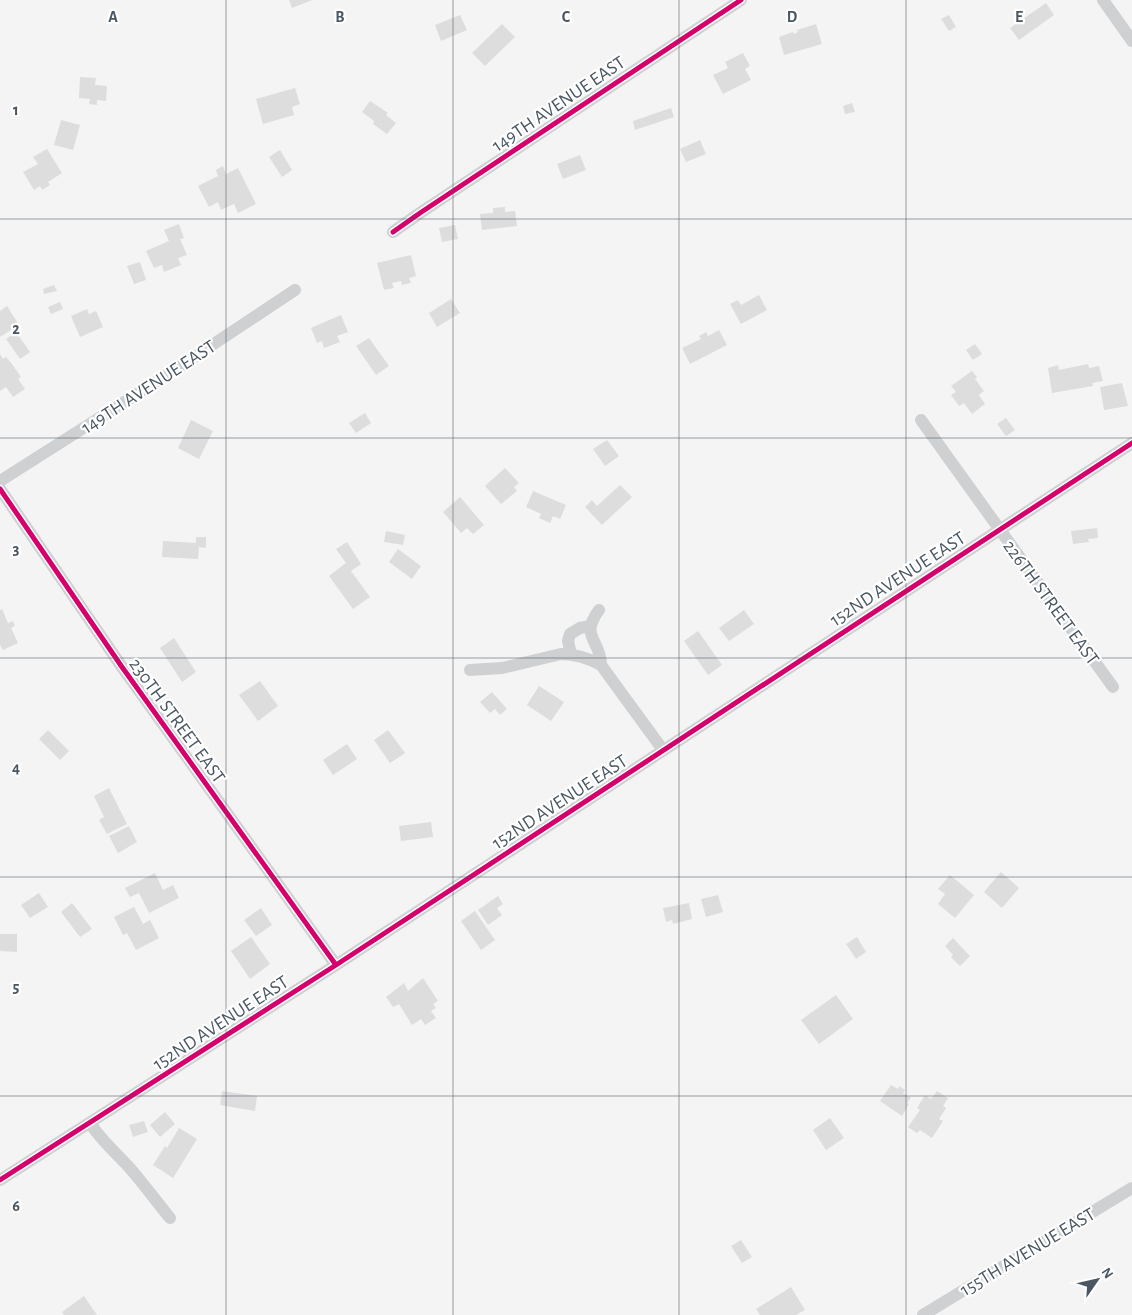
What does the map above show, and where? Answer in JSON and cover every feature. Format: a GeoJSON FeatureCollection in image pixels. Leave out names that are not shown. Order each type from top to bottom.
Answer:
{"type":"FeatureCollection","features":[{"type":"Feature","properties":{"kind":"street","name":"149TH AVENUE EAST"},"geometry":{"type":"LineString","coordinates":[[393,232],[741,0]]}},
{"type":"Feature","properties":{"kind":"street"},"geometry":{"type":"LineString","coordinates":[[1103,0],[1132,41]]}},
{"type":"Feature","properties":{"kind":"street","name":"149TH AVENUE EAST"},"geometry":{"type":"LineString","coordinates":[[0,481],[170,373],[295,290]]}},
{"type":"Feature","properties":{"kind":"street","name":"226TH STREET EAST"},"geometry":{"type":"LineString","coordinates":[[921,420],[1113,687]]}},
{"type":"Feature","properties":{"kind":"street","name":"152ND AVENUE EAST"},"geometry":{"type":"LineString","coordinates":[[0,1180],[336,965],[1132,443]]}},
{"type":"Feature","properties":{"kind":"street","name":"230TH STREET EAST"},"geometry":{"type":"LineString","coordinates":[[0,489],[122,668],[336,965]]}},
{"type":"Feature","properties":{"kind":"street"},"geometry":{"type":"LineString","coordinates":[[599,610],[592,619],[590,626],[591,636],[600,656],[600,665]]}},
{"type":"Feature","properties":{"kind":"street"},"geometry":{"type":"LineString","coordinates":[[571,654],[568,641],[570,634],[580,628],[590,626]]}},
{"type":"Feature","properties":{"kind":"street"},"geometry":{"type":"LineString","coordinates":[[470,670],[502,668],[546,657],[571,654],[589,659],[600,665],[663,750]]}},
{"type":"Feature","properties":{"kind":"street"},"geometry":{"type":"LineString","coordinates":[[90,1123],[98,1136],[111,1147],[137,1176],[170,1218]]}},
{"type":"Feature","properties":{"kind":"street","name":"155TH AVENUE EAST"},"geometry":{"type":"LineString","coordinates":[[922,1315],[1132,1188]]}},
{"type":"Feature","properties":{"kind":"building"},"geometry":{"type":"Polygon","coordinates":[[[289,0],[312,0],[292,8],[289,0]]]}},
{"type":"Feature","properties":{"kind":"building"},"geometry":{"type":"Polygon","coordinates":[[[1046,3],[1054,15],[1019,40],[1010,28],[1046,3]]]}},
{"type":"Feature","properties":{"kind":"building"},"geometry":{"type":"Polygon","coordinates":[[[460,15],[467,30],[441,41],[435,25],[460,15]]]}},
{"type":"Feature","properties":{"kind":"building"},"geometry":{"type":"Polygon","coordinates":[[[949,15],[956,27],[949,31],[941,19],[949,15]]]}},
{"type":"Feature","properties":{"kind":"building"},"geometry":{"type":"Polygon","coordinates":[[[502,24],[515,37],[485,66],[472,53],[502,24]]]}},
{"type":"Feature","properties":{"kind":"building"},"geometry":{"type":"Polygon","coordinates":[[[816,24],[822,44],[784,55],[779,37],[793,32],[794,34],[798,32],[797,30],[816,24]]]}},
{"type":"Feature","properties":{"kind":"building"},"geometry":{"type":"Polygon","coordinates":[[[743,53],[750,66],[745,69],[751,80],[723,94],[713,75],[728,68],[725,62],[743,53]]]}},
{"type":"Feature","properties":{"kind":"building"},"geometry":{"type":"Polygon","coordinates":[[[80,77],[96,78],[95,85],[107,86],[106,101],[97,100],[97,105],[89,104],[90,99],[79,98],[80,77]]]}},
{"type":"Feature","properties":{"kind":"building"},"geometry":{"type":"Polygon","coordinates":[[[295,88],[300,104],[292,107],[294,115],[263,124],[256,99],[295,88]]]}},
{"type":"Feature","properties":{"kind":"building"},"geometry":{"type":"Polygon","coordinates":[[[370,101],[388,113],[386,115],[396,123],[387,134],[373,124],[374,121],[362,112],[370,101]]]}},
{"type":"Feature","properties":{"kind":"building"},"geometry":{"type":"Polygon","coordinates":[[[852,103],[855,112],[845,114],[843,106],[852,103]]]}},
{"type":"Feature","properties":{"kind":"building"},"geometry":{"type":"Polygon","coordinates":[[[671,108],[674,117],[635,130],[633,121],[671,108]]]}},
{"type":"Feature","properties":{"kind":"building"},"geometry":{"type":"Polygon","coordinates":[[[61,120],[80,125],[73,150],[54,145],[61,120]]]}},
{"type":"Feature","properties":{"kind":"building"},"geometry":{"type":"Polygon","coordinates":[[[700,140],[706,154],[686,162],[680,149],[700,140]]]}},
{"type":"Feature","properties":{"kind":"building"},"geometry":{"type":"Polygon","coordinates":[[[47,149],[62,173],[48,182],[50,185],[42,190],[40,186],[34,190],[23,172],[38,164],[33,157],[47,149]]]}},
{"type":"Feature","properties":{"kind":"building"},"geometry":{"type":"Polygon","coordinates":[[[280,150],[292,170],[282,177],[269,157],[280,150]]]}},
{"type":"Feature","properties":{"kind":"building"},"geometry":{"type":"Polygon","coordinates":[[[580,155],[586,170],[563,179],[557,164],[580,155]]]}},
{"type":"Feature","properties":{"kind":"building"},"geometry":{"type":"Polygon","coordinates":[[[223,166],[226,174],[238,168],[256,204],[238,213],[234,204],[221,210],[218,202],[209,207],[198,186],[218,176],[216,170],[223,166]]]}},
{"type":"Feature","properties":{"kind":"building"},"geometry":{"type":"Polygon","coordinates":[[[505,207],[505,212],[515,211],[517,226],[482,230],[480,214],[493,213],[493,208],[505,207]]]}},
{"type":"Feature","properties":{"kind":"building"},"geometry":{"type":"Polygon","coordinates":[[[179,224],[184,238],[180,239],[187,255],[178,258],[181,265],[164,272],[162,265],[154,268],[146,251],[169,241],[164,230],[179,224]]]}},
{"type":"Feature","properties":{"kind":"building"},"geometry":{"type":"Polygon","coordinates":[[[455,225],[458,239],[442,242],[439,228],[455,225]]]}},
{"type":"Feature","properties":{"kind":"building"},"geometry":{"type":"Polygon","coordinates":[[[411,255],[416,276],[409,278],[411,283],[402,285],[401,281],[392,283],[394,288],[384,290],[377,263],[411,255]]]}},
{"type":"Feature","properties":{"kind":"building"},"geometry":{"type":"Polygon","coordinates":[[[140,262],[146,280],[134,284],[127,266],[140,262]]]}},
{"type":"Feature","properties":{"kind":"building"},"geometry":{"type":"Polygon","coordinates":[[[54,285],[57,291],[44,294],[43,289],[54,285]]]}},
{"type":"Feature","properties":{"kind":"building"},"geometry":{"type":"Polygon","coordinates":[[[759,295],[767,310],[741,324],[730,304],[738,300],[741,305],[759,295]]]}},
{"type":"Feature","properties":{"kind":"building"},"geometry":{"type":"Polygon","coordinates":[[[451,299],[460,313],[437,327],[429,313],[451,299]]]}},
{"type":"Feature","properties":{"kind":"building"},"geometry":{"type":"Polygon","coordinates":[[[60,302],[63,309],[51,314],[48,307],[60,302]]]}},
{"type":"Feature","properties":{"kind":"building"},"geometry":{"type":"Polygon","coordinates":[[[7,306],[19,325],[0,337],[0,311],[7,306]]]}},
{"type":"Feature","properties":{"kind":"building"},"geometry":{"type":"Polygon","coordinates":[[[87,309],[89,314],[96,311],[103,327],[80,337],[71,316],[87,309]]]}},
{"type":"Feature","properties":{"kind":"building"},"geometry":{"type":"Polygon","coordinates":[[[341,315],[348,332],[337,336],[340,342],[324,348],[322,341],[317,343],[311,328],[341,315]]]}},
{"type":"Feature","properties":{"kind":"building"},"geometry":{"type":"Polygon","coordinates":[[[719,330],[727,345],[690,364],[682,348],[701,339],[699,336],[706,332],[708,336],[719,330]]]}},
{"type":"Feature","properties":{"kind":"building"},"geometry":{"type":"Polygon","coordinates":[[[16,332],[30,352],[20,359],[6,339],[16,332]]]}},
{"type":"Feature","properties":{"kind":"building"},"geometry":{"type":"Polygon","coordinates":[[[369,338],[389,366],[376,375],[356,346],[369,338]]]}},
{"type":"Feature","properties":{"kind":"building"},"geometry":{"type":"Polygon","coordinates":[[[975,344],[982,354],[973,360],[966,350],[975,344]]]}},
{"type":"Feature","properties":{"kind":"building"},"geometry":{"type":"Polygon","coordinates":[[[0,354],[3,359],[6,357],[12,364],[21,377],[18,379],[25,389],[13,397],[6,387],[0,391],[0,354]]]}},
{"type":"Feature","properties":{"kind":"building"},"geometry":{"type":"Polygon","coordinates":[[[1088,364],[1089,368],[1099,366],[1103,381],[1092,383],[1093,386],[1052,393],[1048,368],[1058,365],[1059,370],[1088,364]]]}},
{"type":"Feature","properties":{"kind":"building"},"geometry":{"type":"Polygon","coordinates":[[[972,371],[977,377],[975,379],[984,391],[979,395],[985,404],[972,414],[964,403],[959,406],[951,395],[956,392],[951,386],[972,371]]]}},
{"type":"Feature","properties":{"kind":"building"},"geometry":{"type":"Polygon","coordinates":[[[1122,383],[1128,406],[1104,410],[1100,387],[1122,383]]]}},
{"type":"Feature","properties":{"kind":"building"},"geometry":{"type":"Polygon","coordinates":[[[365,413],[371,423],[356,433],[349,423],[365,413]]]}},
{"type":"Feature","properties":{"kind":"building"},"geometry":{"type":"Polygon","coordinates":[[[1006,418],[1015,430],[1006,436],[997,424],[1006,418]]]}},
{"type":"Feature","properties":{"kind":"building"},"geometry":{"type":"Polygon","coordinates":[[[191,420],[213,431],[199,459],[178,448],[191,420]]]}},
{"type":"Feature","properties":{"kind":"building"},"geometry":{"type":"Polygon","coordinates":[[[607,440],[619,456],[605,466],[593,449],[607,440]]]}},
{"type":"Feature","properties":{"kind":"building"},"geometry":{"type":"Polygon","coordinates":[[[505,468],[519,483],[514,487],[517,491],[501,504],[485,486],[505,468]]]}},
{"type":"Feature","properties":{"kind":"building"},"geometry":{"type":"Polygon","coordinates":[[[620,485],[632,497],[602,525],[585,507],[592,500],[597,506],[620,485]]]}},
{"type":"Feature","properties":{"kind":"building"},"geometry":{"type":"Polygon","coordinates":[[[533,491],[566,505],[560,519],[553,516],[550,523],[539,518],[541,514],[526,507],[533,491]]]}},
{"type":"Feature","properties":{"kind":"building"},"geometry":{"type":"Polygon","coordinates":[[[460,497],[484,525],[473,534],[467,528],[461,533],[443,512],[460,497]]]}},
{"type":"Feature","properties":{"kind":"building"},"geometry":{"type":"Polygon","coordinates":[[[1097,528],[1098,538],[1088,539],[1089,542],[1073,544],[1071,531],[1097,528]]]}},
{"type":"Feature","properties":{"kind":"building"},"geometry":{"type":"Polygon","coordinates":[[[386,531],[405,535],[403,545],[384,542],[386,531]]]}},
{"type":"Feature","properties":{"kind":"building"},"geometry":{"type":"Polygon","coordinates":[[[196,537],[206,537],[206,548],[199,547],[198,559],[162,557],[163,541],[196,543],[196,537]]]}},
{"type":"Feature","properties":{"kind":"building"},"geometry":{"type":"Polygon","coordinates":[[[347,542],[361,564],[351,571],[370,597],[353,609],[329,576],[346,563],[336,549],[347,542]]]}},
{"type":"Feature","properties":{"kind":"building"},"geometry":{"type":"Polygon","coordinates":[[[398,549],[421,566],[412,579],[389,562],[398,549]]]}},
{"type":"Feature","properties":{"kind":"building"},"geometry":{"type":"Polygon","coordinates":[[[2,609],[8,623],[13,621],[15,626],[11,628],[18,643],[3,650],[0,645],[0,610],[2,609]]]}},
{"type":"Feature","properties":{"kind":"building"},"geometry":{"type":"Polygon","coordinates":[[[744,610],[754,624],[729,641],[719,628],[744,610]]]}},
{"type":"Feature","properties":{"kind":"building"},"geometry":{"type":"Polygon","coordinates":[[[698,631],[722,665],[708,675],[684,641],[698,631]]]}},
{"type":"Feature","properties":{"kind":"building"},"geometry":{"type":"Polygon","coordinates":[[[174,638],[196,672],[182,682],[160,648],[174,638]]]}},
{"type":"Feature","properties":{"kind":"building"},"geometry":{"type":"Polygon","coordinates":[[[260,681],[278,706],[258,721],[239,695],[260,681]]]}},
{"type":"Feature","properties":{"kind":"building"},"geometry":{"type":"Polygon","coordinates":[[[539,686],[564,702],[551,721],[527,705],[539,686]]]}},
{"type":"Feature","properties":{"kind":"building"},"geometry":{"type":"Polygon","coordinates":[[[492,692],[507,709],[500,715],[495,709],[490,713],[480,702],[492,692]]]}},
{"type":"Feature","properties":{"kind":"building"},"geometry":{"type":"Polygon","coordinates":[[[48,730],[69,751],[60,760],[39,739],[48,730]]]}},
{"type":"Feature","properties":{"kind":"building"},"geometry":{"type":"Polygon","coordinates":[[[388,730],[405,753],[390,763],[374,740],[388,730]]]}},
{"type":"Feature","properties":{"kind":"building"},"geometry":{"type":"Polygon","coordinates":[[[347,744],[357,759],[333,775],[323,760],[347,744]]]}},
{"type":"Feature","properties":{"kind":"building"},"geometry":{"type":"Polygon","coordinates":[[[109,788],[127,824],[107,834],[99,820],[104,817],[94,796],[109,788]]]}},
{"type":"Feature","properties":{"kind":"building"},"geometry":{"type":"Polygon","coordinates":[[[431,822],[433,837],[401,841],[399,826],[431,822]]]}},
{"type":"Feature","properties":{"kind":"building"},"geometry":{"type":"Polygon","coordinates":[[[129,826],[137,842],[118,853],[109,836],[129,826]]]}},
{"type":"Feature","properties":{"kind":"building"},"geometry":{"type":"Polygon","coordinates":[[[1001,872],[1019,888],[1002,908],[984,892],[1001,872]]]}},
{"type":"Feature","properties":{"kind":"building"},"geometry":{"type":"Polygon","coordinates":[[[155,873],[163,890],[173,885],[179,898],[149,913],[139,893],[130,897],[125,888],[155,873]]]}},
{"type":"Feature","properties":{"kind":"building"},"geometry":{"type":"Polygon","coordinates":[[[950,875],[974,895],[955,918],[938,904],[945,894],[938,889],[950,875]]]}},
{"type":"Feature","properties":{"kind":"building"},"geometry":{"type":"Polygon","coordinates":[[[39,893],[48,907],[30,918],[21,905],[39,893]]]}},
{"type":"Feature","properties":{"kind":"building"},"geometry":{"type":"Polygon","coordinates":[[[718,895],[723,912],[706,917],[701,899],[718,895]]]}},
{"type":"Feature","properties":{"kind":"building"},"geometry":{"type":"Polygon","coordinates":[[[498,896],[503,904],[497,908],[502,915],[488,925],[478,910],[498,896]]]}},
{"type":"Feature","properties":{"kind":"building"},"geometry":{"type":"Polygon","coordinates":[[[72,903],[92,929],[80,937],[61,912],[72,903]]]}},
{"type":"Feature","properties":{"kind":"building"},"geometry":{"type":"Polygon","coordinates":[[[689,903],[692,919],[673,924],[672,920],[666,922],[663,908],[689,903]]]}},
{"type":"Feature","properties":{"kind":"building"},"geometry":{"type":"Polygon","coordinates":[[[134,907],[143,924],[150,920],[159,938],[136,950],[127,933],[123,935],[114,917],[134,907]]]}},
{"type":"Feature","properties":{"kind":"building"},"geometry":{"type":"Polygon","coordinates":[[[261,908],[272,925],[256,936],[244,920],[261,908]]]}},
{"type":"Feature","properties":{"kind":"building"},"geometry":{"type":"Polygon","coordinates":[[[475,911],[495,940],[481,950],[461,921],[475,911]]]}},
{"type":"Feature","properties":{"kind":"building"},"geometry":{"type":"Polygon","coordinates":[[[0,934],[17,934],[17,952],[0,951],[0,934]]]}},
{"type":"Feature","properties":{"kind":"building"},"geometry":{"type":"Polygon","coordinates":[[[251,937],[270,964],[250,979],[231,951],[251,937]]]}},
{"type":"Feature","properties":{"kind":"building"},"geometry":{"type":"Polygon","coordinates":[[[857,937],[866,952],[856,959],[846,944],[857,937]]]}},
{"type":"Feature","properties":{"kind":"building"},"geometry":{"type":"Polygon","coordinates":[[[953,938],[970,956],[960,966],[951,957],[953,955],[945,946],[953,938]]]}},
{"type":"Feature","properties":{"kind":"building"},"geometry":{"type":"Polygon","coordinates":[[[423,978],[438,1001],[433,1004],[436,1008],[431,1011],[436,1018],[425,1025],[421,1019],[412,1025],[399,1004],[393,1007],[386,997],[404,983],[408,991],[423,978]]]}},
{"type":"Feature","properties":{"kind":"building"},"geometry":{"type":"Polygon","coordinates":[[[836,995],[853,1019],[819,1044],[801,1020],[836,995]]]}},
{"type":"Feature","properties":{"kind":"building"},"geometry":{"type":"Polygon","coordinates":[[[891,1085],[898,1089],[899,1086],[905,1090],[903,1093],[911,1098],[902,1116],[880,1101],[891,1085]]]}},
{"type":"Feature","properties":{"kind":"building"},"geometry":{"type":"Polygon","coordinates":[[[222,1091],[257,1096],[255,1111],[220,1105],[222,1091]]]}},
{"type":"Feature","properties":{"kind":"building"},"geometry":{"type":"Polygon","coordinates":[[[937,1091],[948,1098],[943,1106],[946,1108],[939,1119],[943,1121],[932,1138],[920,1130],[917,1133],[908,1127],[920,1110],[917,1108],[925,1095],[931,1099],[937,1091]]]}},
{"type":"Feature","properties":{"kind":"building"},"geometry":{"type":"Polygon","coordinates":[[[165,1112],[175,1124],[160,1137],[150,1125],[165,1112]]]}},
{"type":"Feature","properties":{"kind":"building"},"geometry":{"type":"Polygon","coordinates":[[[830,1118],[844,1138],[826,1150],[813,1130],[830,1118]]]}},
{"type":"Feature","properties":{"kind":"building"},"geometry":{"type":"Polygon","coordinates":[[[144,1121],[148,1132],[133,1137],[129,1125],[144,1121]]]}},
{"type":"Feature","properties":{"kind":"building"},"geometry":{"type":"Polygon","coordinates":[[[179,1128],[197,1139],[173,1178],[153,1165],[165,1146],[167,1148],[179,1128]]]}},
{"type":"Feature","properties":{"kind":"building"},"geometry":{"type":"Polygon","coordinates":[[[741,1240],[752,1257],[742,1263],[731,1246],[741,1240]]]}},
{"type":"Feature","properties":{"kind":"building"},"geometry":{"type":"Polygon","coordinates":[[[791,1287],[805,1310],[796,1315],[760,1315],[756,1309],[791,1287]]]}},
{"type":"Feature","properties":{"kind":"building"},"geometry":{"type":"Polygon","coordinates":[[[84,1296],[97,1315],[64,1315],[62,1312],[84,1296]]]}},
{"type":"Feature","properties":{"kind":"cycle path"},"geometry":{"type":"LineString","coordinates":[[393,232],[741,0]]}},
{"type":"Feature","properties":{"kind":"cycle path"},"geometry":{"type":"LineString","coordinates":[[0,1180],[336,965],[1132,443]]}},
{"type":"Feature","properties":{"kind":"cycle path"},"geometry":{"type":"LineString","coordinates":[[0,489],[122,667],[336,965]]}}]}
